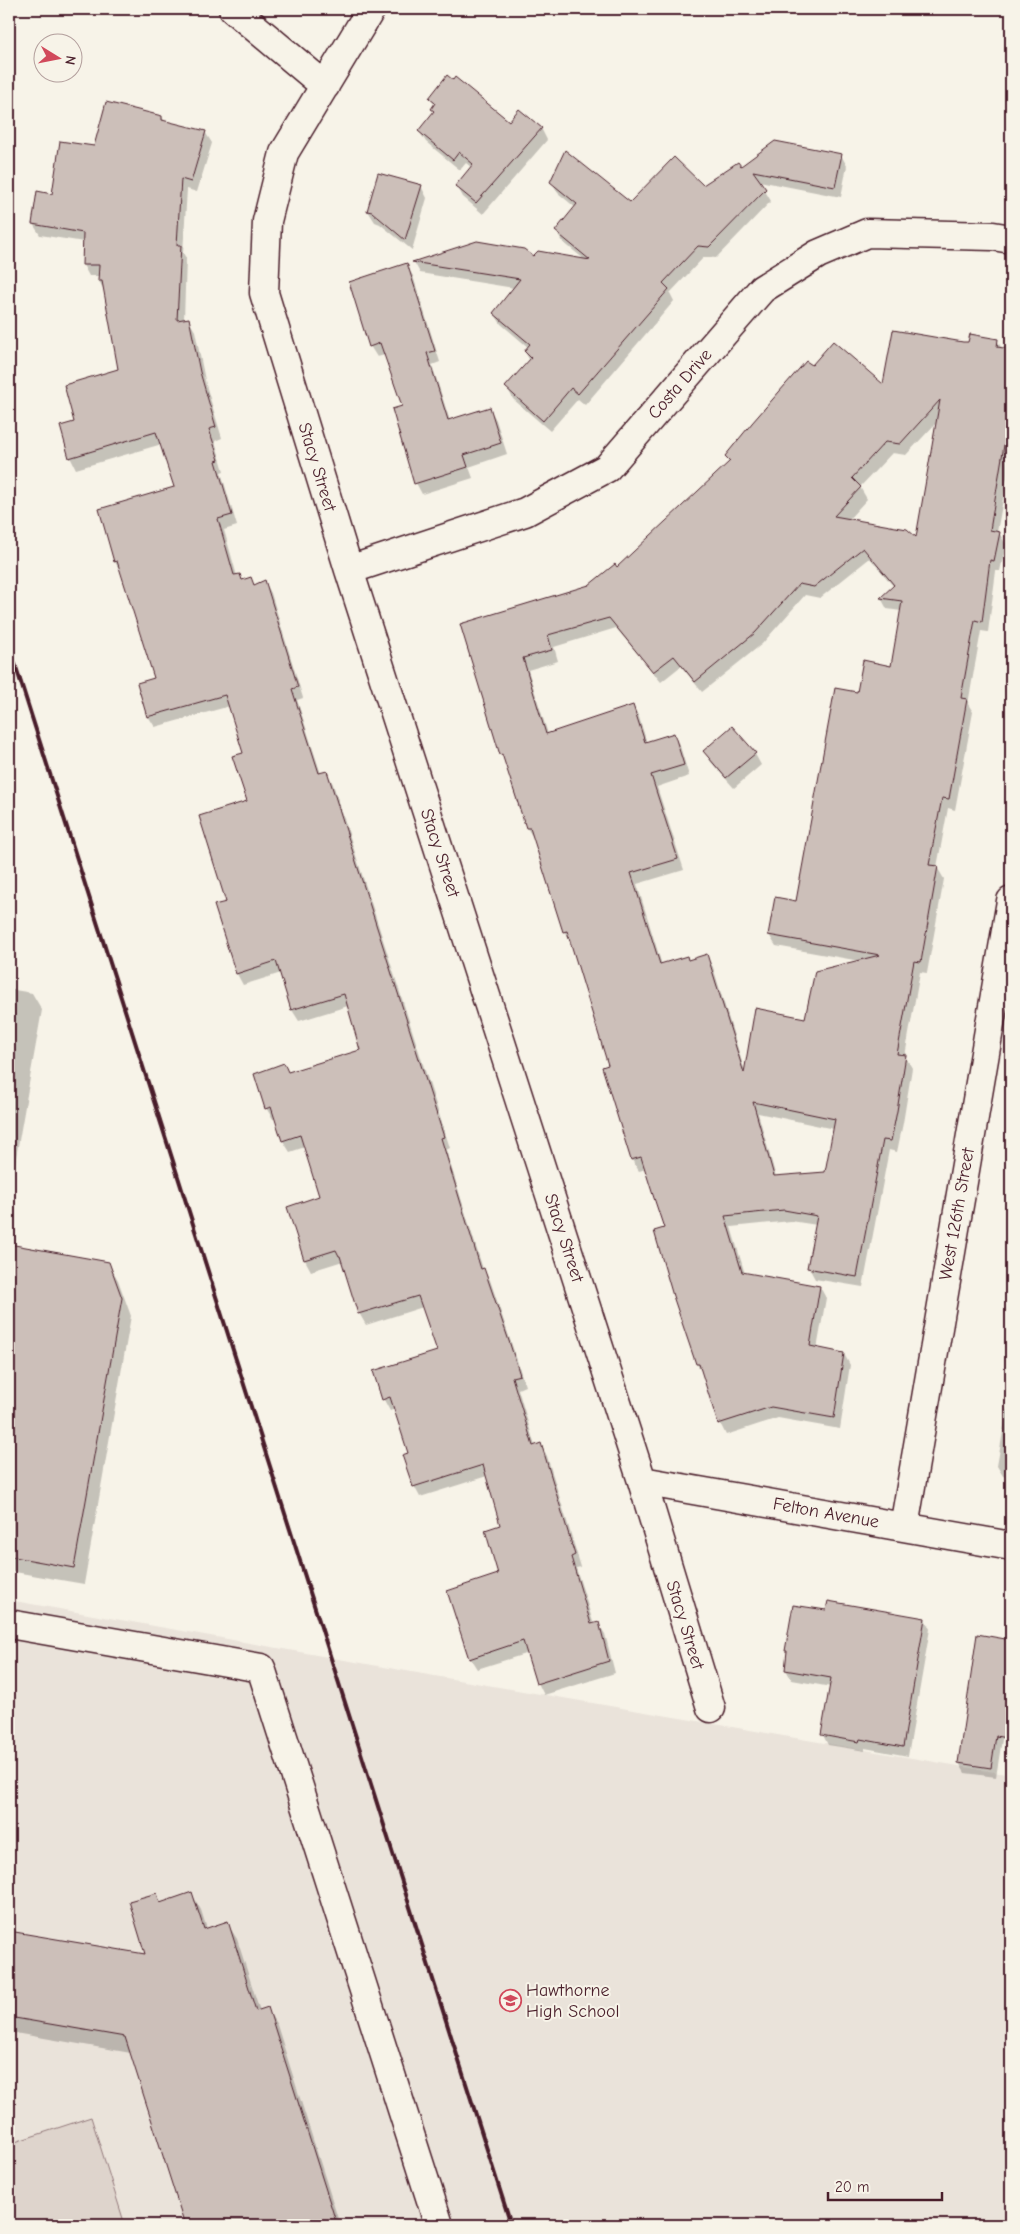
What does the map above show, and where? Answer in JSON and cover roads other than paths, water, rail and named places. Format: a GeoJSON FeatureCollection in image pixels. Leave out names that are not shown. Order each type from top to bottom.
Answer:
{"type":"FeatureCollection","features":[{"type":"Feature","properties":{"kind":"street"},"geometry":{"type":"LineString","coordinates":[[233,9],[325,86]]}},
{"type":"Feature","properties":{"kind":"street","name":"Stacy Street"},"geometry":{"type":"LineString","coordinates":[[371,9],[284,153],[267,221],[264,293],[349,570],[642,1481],[710,1708]]}},
{"type":"Feature","properties":{"kind":"street","name":"Costa Drive"},"geometry":{"type":"LineString","coordinates":[[349,570],[525,512],[607,468],[762,289],[818,254],[867,233],[993,236],[1011,239]]}},
{"type":"Feature","properties":{"kind":"street","name":"West 126th Street"},"geometry":{"type":"LineString","coordinates":[[904,1527],[1011,901]]}},
{"type":"Feature","properties":{"kind":"street","name":"Felton Avenue"},"geometry":{"type":"LineString","coordinates":[[642,1481],[1011,1546]]}},
{"type":"Feature","properties":{"kind":"street"},"geometry":{"type":"LineString","coordinates":[[9,1624],[261,1668],[439,2225]]}},
{"type":"Feature","properties":{"kind":"railway"},"geometry":{"type":"LineString","coordinates":[[9,645],[511,2225]]}},
{"type":"Feature","properties":{"kind":"place","name":"Hawthorne High School"},"geometry":{"type":"Point","coordinates":[510,2000]}}]}
